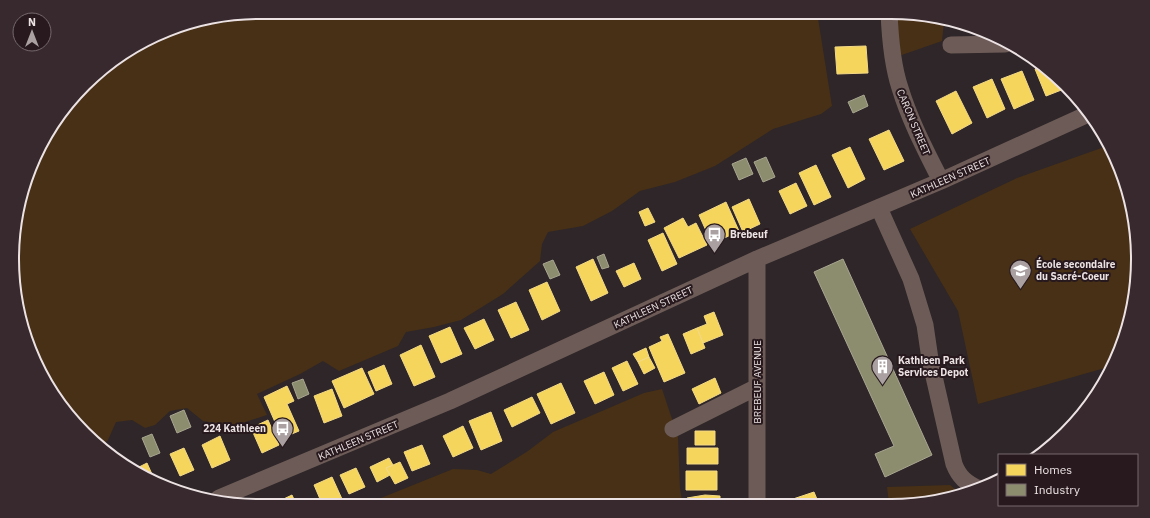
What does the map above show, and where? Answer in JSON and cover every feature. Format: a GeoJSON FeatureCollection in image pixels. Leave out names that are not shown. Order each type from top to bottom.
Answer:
{"type":"FeatureCollection","features":[{"type":"Feature","properties":{"kind":"street","name":"CARON STREET"},"geometry":{"type":"LineString","coordinates":[[890,19],[894,63],[900,87],[912,121],[941,181]]}},
{"type":"Feature","properties":{"kind":"street"},"geometry":{"type":"LineString","coordinates":[[951,45],[997,44]]}},
{"type":"Feature","properties":{"kind":"street","name":"KATHLEEN STREET"},"geometry":{"type":"LineString","coordinates":[[224,496],[450,401],[757,259],[880,208],[1083,116]]}},
{"type":"Feature","properties":{"kind":"street"},"geometry":{"type":"LineString","coordinates":[[880,208],[911,279],[925,325],[930,359],[954,464],[958,474],[971,485]]}},
{"type":"Feature","properties":{"kind":"street","name":"BREBEUF AVENUE"},"geometry":{"type":"LineString","coordinates":[[757,259],[757,499]]}},
{"type":"Feature","properties":{"kind":"street"},"geometry":{"type":"LineString","coordinates":[[673,429],[757,387]]}},
{"type":"Feature","properties":{"kind":"shaded area"},"geometry":{"type":"Polygon","coordinates":[[[259,19],[818,19],[832,106],[821,114],[773,129],[715,166],[675,182],[640,191],[612,211],[583,226],[548,232],[542,244],[540,261],[503,294],[461,320],[406,332],[398,346],[339,371],[323,361],[300,374],[257,394],[267,415],[233,426],[203,421],[187,408],[170,411],[155,425],[145,428],[132,420],[116,422],[108,440],[105,442],[89,429],[69,405],[51,379],[37,351],[27,321],[21,290],[19,259],[21,228],[27,197],[37,167],[59,126],[89,89],[126,59],[139,51],[167,37],[197,27],[228,21],[259,19]]]}},
{"type":"Feature","properties":{"kind":"shaded area"},"geometry":{"type":"Polygon","coordinates":[[[892,19],[922,21],[944,25],[942,41],[896,57],[892,19]]]}},
{"type":"Feature","properties":{"kind":"shaded area"},"geometry":{"type":"Polygon","coordinates":[[[1103,147],[1113,167],[1123,197],[1129,228],[1131,259],[1129,290],[1123,321],[1113,351],[1104,368],[978,404],[958,311],[910,229],[1017,178],[1103,147]]]}},
{"type":"Feature","properties":{"kind":"shaded area"},"geometry":{"type":"Polygon","coordinates":[[[662,389],[678,437],[680,489],[682,499],[378,499],[453,469],[477,470],[491,474],[528,451],[553,432],[644,393],[662,389]]]}},
{"type":"Feature","properties":{"kind":"shaded area"},"geometry":{"type":"Polygon","coordinates":[[[950,485],[956,490],[922,497],[888,499],[887,487],[950,485]]]}},
{"type":"Feature","properties":{"kind":"building: Homes"},"geometry":{"type":"Polygon","coordinates":[[[866,46],[868,73],[837,74],[835,47],[866,46]]]}},
{"type":"Feature","properties":{"kind":"building: Homes"},"geometry":{"type":"Polygon","coordinates":[[[1035,69],[1037,69],[1062,90],[1046,96],[1035,69]]]}},
{"type":"Feature","properties":{"kind":"building: Homes"},"geometry":{"type":"Polygon","coordinates":[[[1022,71],[1034,100],[1014,109],[1001,79],[1022,71]]]}},
{"type":"Feature","properties":{"kind":"building: Homes"},"geometry":{"type":"Polygon","coordinates":[[[992,79],[1005,109],[987,118],[973,87],[992,79]]]}},
{"type":"Feature","properties":{"kind":"building: Homes"},"geometry":{"type":"Polygon","coordinates":[[[956,91],[972,123],[952,134],[936,101],[956,91]]]}},
{"type":"Feature","properties":{"kind":"building: Homes"},"geometry":{"type":"Polygon","coordinates":[[[889,130],[904,161],[884,170],[869,139],[889,130]]]}},
{"type":"Feature","properties":{"kind":"building: Homes"},"geometry":{"type":"Polygon","coordinates":[[[850,147],[865,179],[848,188],[832,155],[850,147]]]}},
{"type":"Feature","properties":{"kind":"building: Homes"},"geometry":{"type":"Polygon","coordinates":[[[816,165],[831,197],[814,205],[799,173],[816,165]]]}},
{"type":"Feature","properties":{"kind":"building: Homes"},"geometry":{"type":"Polygon","coordinates":[[[796,183],[807,206],[790,214],[779,191],[796,183]]]}},
{"type":"Feature","properties":{"kind":"building: Homes"},"geometry":{"type":"Polygon","coordinates":[[[749,199],[760,224],[743,232],[732,207],[749,199]]]}},
{"type":"Feature","properties":{"kind":"building: Homes"},"geometry":{"type":"Polygon","coordinates":[[[726,202],[739,231],[712,244],[699,215],[726,202]]]}},
{"type":"Feature","properties":{"kind":"building: Homes"},"geometry":{"type":"Polygon","coordinates":[[[648,208],[655,222],[645,226],[639,212],[648,208]]]}},
{"type":"Feature","properties":{"kind":"building: Homes"},"geometry":{"type":"Polygon","coordinates":[[[683,218],[688,227],[696,223],[707,245],[679,258],[664,228],[683,218]]]}},
{"type":"Feature","properties":{"kind":"building: Homes"},"geometry":{"type":"Polygon","coordinates":[[[663,233],[677,264],[662,271],[648,240],[663,233]]]}},
{"type":"Feature","properties":{"kind":"building: Homes"},"geometry":{"type":"Polygon","coordinates":[[[593,259],[608,293],[591,301],[576,267],[593,259]]]}},
{"type":"Feature","properties":{"kind":"building: Homes"},"geometry":{"type":"Polygon","coordinates":[[[634,263],[641,279],[624,287],[616,271],[634,263]]]}},
{"type":"Feature","properties":{"kind":"building: Homes"},"geometry":{"type":"Polygon","coordinates":[[[547,282],[560,311],[542,320],[529,290],[547,282]]]}},
{"type":"Feature","properties":{"kind":"building: Homes"},"geometry":{"type":"Polygon","coordinates":[[[516,302],[529,330],[511,338],[498,310],[516,302]]]}},
{"type":"Feature","properties":{"kind":"building: Homes"},"geometry":{"type":"Polygon","coordinates":[[[714,312],[723,335],[703,343],[697,328],[707,324],[704,316],[714,312]]]}},
{"type":"Feature","properties":{"kind":"building: Homes"},"geometry":{"type":"Polygon","coordinates":[[[484,319],[494,340],[475,349],[464,328],[484,319]]]}},
{"type":"Feature","properties":{"kind":"building: Homes"},"geometry":{"type":"Polygon","coordinates":[[[450,327],[462,354],[441,363],[429,336],[450,327]]]}},
{"type":"Feature","properties":{"kind":"building: Homes"},"geometry":{"type":"Polygon","coordinates":[[[697,328],[705,348],[691,354],[683,334],[697,328]]]}},
{"type":"Feature","properties":{"kind":"building: Homes"},"geometry":{"type":"Polygon","coordinates":[[[668,334],[685,373],[664,382],[649,347],[662,341],[660,337],[668,334]]]}},
{"type":"Feature","properties":{"kind":"building: Homes"},"geometry":{"type":"Polygon","coordinates":[[[421,345],[435,377],[414,386],[400,355],[421,345]]]}},
{"type":"Feature","properties":{"kind":"building: Homes"},"geometry":{"type":"Polygon","coordinates":[[[646,348],[649,357],[638,362],[633,354],[646,348]]]}},
{"type":"Feature","properties":{"kind":"building: Homes"},"geometry":{"type":"Polygon","coordinates":[[[649,357],[655,368],[644,374],[638,362],[649,357]]]}},
{"type":"Feature","properties":{"kind":"building: Homes"},"geometry":{"type":"Polygon","coordinates":[[[627,361],[638,384],[623,391],[612,368],[627,361]]]}},
{"type":"Feature","properties":{"kind":"building: Homes"},"geometry":{"type":"Polygon","coordinates":[[[384,365],[392,384],[376,391],[368,372],[384,365]]]}},
{"type":"Feature","properties":{"kind":"building: Homes"},"geometry":{"type":"Polygon","coordinates":[[[362,368],[374,394],[344,408],[332,381],[362,368]]]}},
{"type":"Feature","properties":{"kind":"building: Homes"},"geometry":{"type":"Polygon","coordinates":[[[604,372],[614,395],[595,404],[584,381],[604,372]]]}},
{"type":"Feature","properties":{"kind":"building: Homes"},"geometry":{"type":"Polygon","coordinates":[[[715,378],[721,393],[699,404],[692,389],[715,378]]]}},
{"type":"Feature","properties":{"kind":"building: Homes"},"geometry":{"type":"Polygon","coordinates":[[[561,383],[575,413],[551,424],[537,394],[561,383]]]}},
{"type":"Feature","properties":{"kind":"building: Homes"},"geometry":{"type":"Polygon","coordinates":[[[287,386],[294,401],[287,404],[299,431],[282,438],[264,397],[287,386]]]}},
{"type":"Feature","properties":{"kind":"building: Homes"},"geometry":{"type":"Polygon","coordinates":[[[332,389],[342,416],[324,423],[314,396],[332,389]]]}},
{"type":"Feature","properties":{"kind":"building: Homes"},"geometry":{"type":"Polygon","coordinates":[[[532,397],[540,413],[512,427],[504,410],[532,397]]]}},
{"type":"Feature","properties":{"kind":"building: Homes"},"geometry":{"type":"Polygon","coordinates":[[[491,412],[502,441],[481,450],[469,421],[491,412]]]}},
{"type":"Feature","properties":{"kind":"building: Homes"},"geometry":{"type":"Polygon","coordinates":[[[268,420],[279,445],[262,453],[251,428],[268,420]]]}},
{"type":"Feature","properties":{"kind":"building: Homes"},"geometry":{"type":"Polygon","coordinates":[[[463,426],[473,448],[453,457],[443,436],[463,426]]]}},
{"type":"Feature","properties":{"kind":"building: Homes"},"geometry":{"type":"Polygon","coordinates":[[[695,431],[715,431],[715,445],[695,445],[695,431]]]}},
{"type":"Feature","properties":{"kind":"building: Homes"},"geometry":{"type":"Polygon","coordinates":[[[220,436],[230,460],[212,468],[202,445],[220,436]]]}},
{"type":"Feature","properties":{"kind":"building: Homes"},"geometry":{"type":"Polygon","coordinates":[[[422,445],[430,464],[412,471],[404,452],[422,445]]]}},
{"type":"Feature","properties":{"kind":"building: Homes"},"geometry":{"type":"Polygon","coordinates":[[[184,448],[194,470],[180,476],[170,454],[184,448]]]}},
{"type":"Feature","properties":{"kind":"building: Homes"},"geometry":{"type":"Polygon","coordinates":[[[687,448],[718,448],[718,464],[687,464],[687,448]]]}},
{"type":"Feature","properties":{"kind":"building: Homes"},"geometry":{"type":"Polygon","coordinates":[[[389,458],[393,465],[386,468],[390,475],[377,482],[370,467],[389,458]]]}},
{"type":"Feature","properties":{"kind":"building: Homes"},"geometry":{"type":"Polygon","coordinates":[[[400,462],[408,478],[395,484],[386,468],[400,462]]]}},
{"type":"Feature","properties":{"kind":"building: Homes"},"geometry":{"type":"Polygon","coordinates":[[[147,463],[152,473],[139,467],[147,463]]]}},
{"type":"Feature","properties":{"kind":"building: Homes"},"geometry":{"type":"Polygon","coordinates":[[[356,468],[365,487],[349,494],[340,475],[356,468]]]}},
{"type":"Feature","properties":{"kind":"building: Homes"},"geometry":{"type":"Polygon","coordinates":[[[686,471],[717,471],[717,490],[686,490],[686,471]]]}},
{"type":"Feature","properties":{"kind":"building: Homes"},"geometry":{"type":"Polygon","coordinates":[[[332,477],[342,499],[320,499],[314,485],[332,477]]]}},
{"type":"Feature","properties":{"kind":"building: Homes"},"geometry":{"type":"Polygon","coordinates":[[[814,492],[817,499],[793,499],[814,492]]]}},
{"type":"Feature","properties":{"kind":"building: Homes"},"geometry":{"type":"Polygon","coordinates":[[[292,495],[294,499],[284,499],[292,495]]]}},
{"type":"Feature","properties":{"kind":"building: Homes"},"geometry":{"type":"Polygon","coordinates":[[[705,495],[720,496],[720,499],[687,498],[705,495]]]}},
{"type":"Feature","properties":{"kind":"building: Industry"},"geometry":{"type":"Polygon","coordinates":[[[864,95],[868,106],[853,113],[848,102],[864,95]]]}},
{"type":"Feature","properties":{"kind":"building: Industry"},"geometry":{"type":"Polygon","coordinates":[[[766,157],[775,177],[763,182],[754,162],[766,157]]]}},
{"type":"Feature","properties":{"kind":"building: Industry"},"geometry":{"type":"Polygon","coordinates":[[[746,158],[753,174],[739,180],[732,164],[746,158]]]}},
{"type":"Feature","properties":{"kind":"building: Industry"},"geometry":{"type":"Polygon","coordinates":[[[604,254],[609,267],[602,269],[597,257],[604,254]]]}},
{"type":"Feature","properties":{"kind":"building: Industry","name":"Kathleen Park Services Depot"},"geometry":{"type":"Polygon","coordinates":[[[843,259],[932,455],[885,477],[875,454],[894,446],[814,272],[843,259]]]}},
{"type":"Feature","properties":{"kind":"building: Industry"},"geometry":{"type":"Polygon","coordinates":[[[553,260],[560,275],[550,279],[543,264],[553,260]]]}},
{"type":"Feature","properties":{"kind":"building: Industry"},"geometry":{"type":"Polygon","coordinates":[[[303,379],[309,394],[298,399],[292,383],[303,379]]]}},
{"type":"Feature","properties":{"kind":"building: Industry"},"geometry":{"type":"Polygon","coordinates":[[[184,410],[191,427],[177,433],[170,416],[184,410]]]}},
{"type":"Feature","properties":{"kind":"building: Industry"},"geometry":{"type":"Polygon","coordinates":[[[152,434],[160,453],[150,457],[142,438],[152,434]]]}},
{"type":"Feature","properties":{"kind":"place","name":"Brebeuf"},"geometry":{"type":"Point","coordinates":[714,254]}},
{"type":"Feature","properties":{"kind":"place","name":"École secondaire du Sacré-Coeur"},"geometry":{"type":"Point","coordinates":[1020,290]}},
{"type":"Feature","properties":{"kind":"place","name":"Kathleen Park Services Depot"},"geometry":{"type":"Point","coordinates":[883,386]}},
{"type":"Feature","properties":{"kind":"place","name":"224 Kathleen"},"geometry":{"type":"Point","coordinates":[282,448]}}]}
